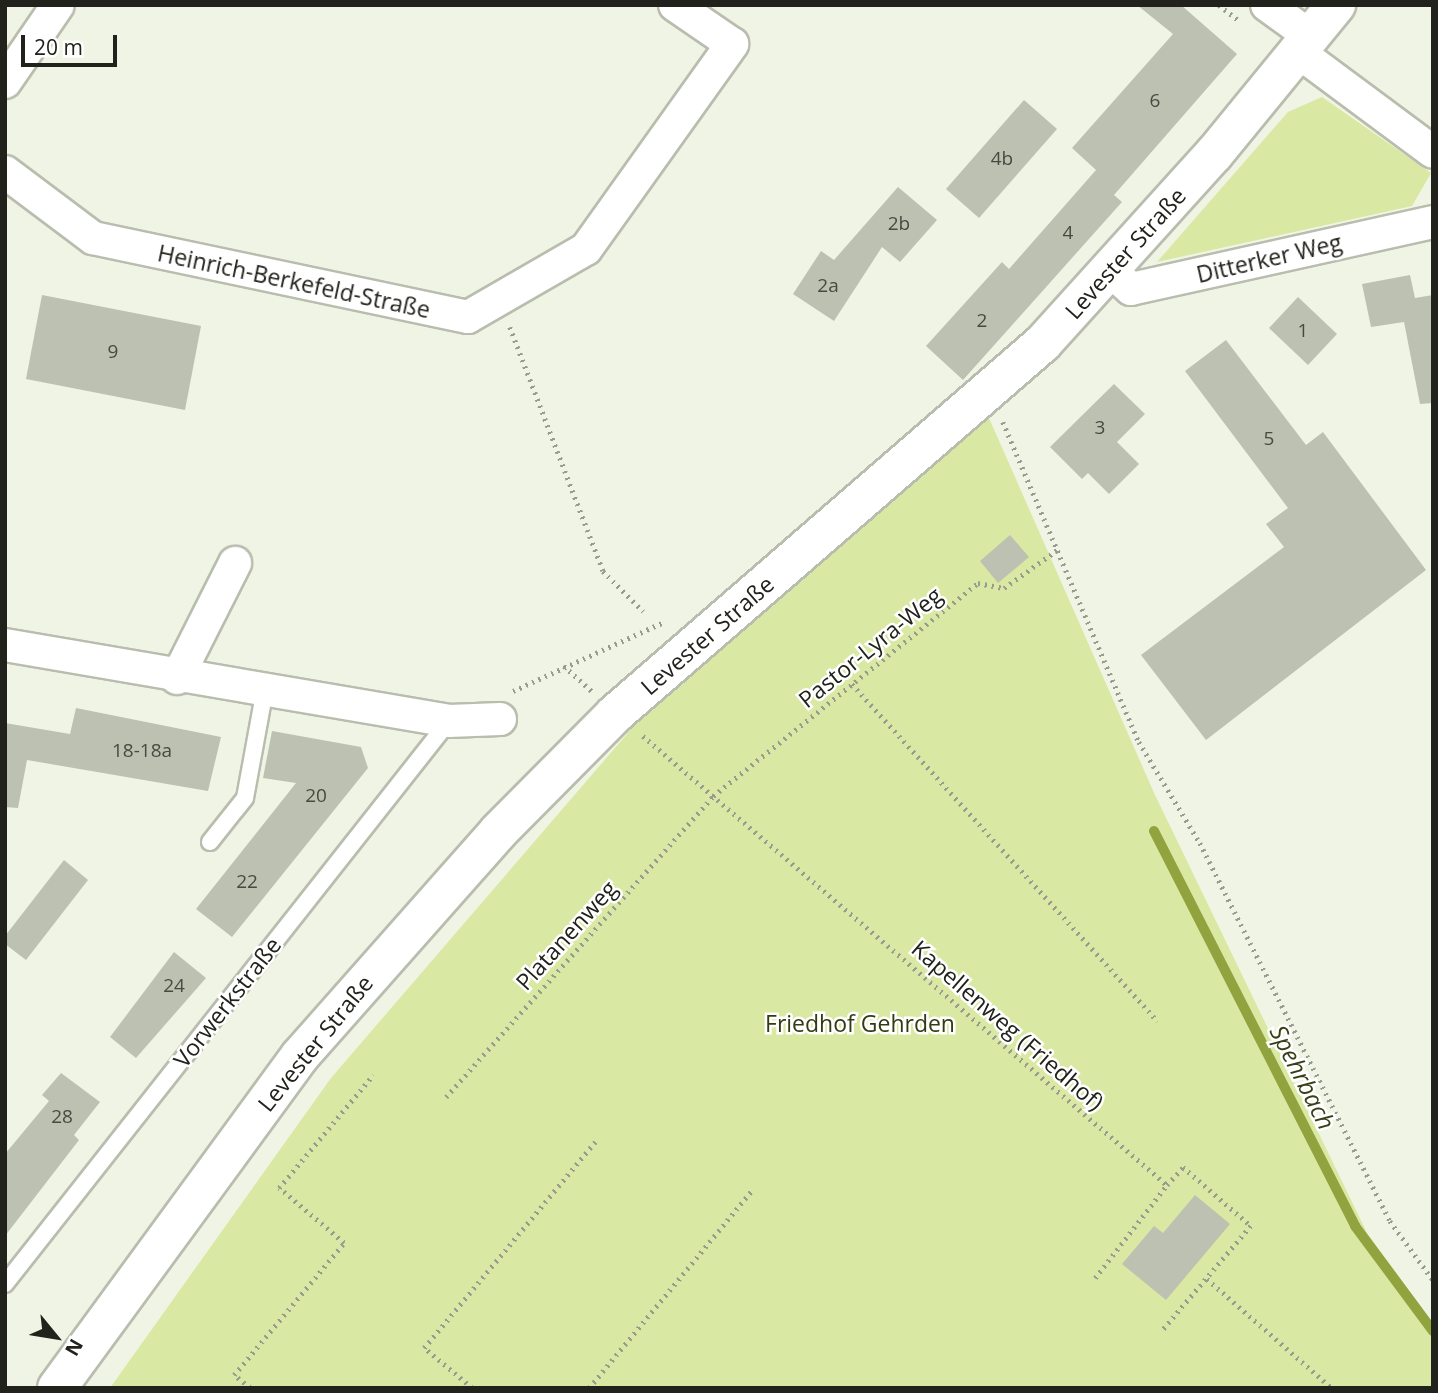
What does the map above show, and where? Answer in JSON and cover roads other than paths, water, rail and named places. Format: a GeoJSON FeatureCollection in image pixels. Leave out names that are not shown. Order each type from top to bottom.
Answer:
{"type":"FeatureCollection","features":[{"type":"Feature","properties":{"kind":"street"},"geometry":{"type":"LineString","coordinates":[[5,82],[58,5]]}},
{"type":"Feature","properties":{"kind":"street","name":"Heinrich-Berkefeld-Straße"},"geometry":{"type":"LineString","coordinates":[[5,172],[93,238],[468,317],[586,249],[732,44],[675,5]]}},
{"type":"Feature","properties":{"kind":"street"},"geometry":{"type":"LineString","coordinates":[[1267,5],[1303,44],[1433,152]]}},
{"type":"Feature","properties":{"kind":"street","name":"Levester Straße"},"geometry":{"type":"LineString","coordinates":[[57,1388],[300,1056],[498,832],[615,714],[988,392],[1111,271],[1336,5]]}},
{"type":"Feature","properties":{"kind":"street","name":"Ditterker Weg"},"geometry":{"type":"LineString","coordinates":[[1111,271],[1130,289],[1433,222]]}},
{"type":"Feature","properties":{"kind":"street"},"geometry":{"type":"LineString","coordinates":[[177,678],[235,564]]}},
{"type":"Feature","properties":{"kind":"street"},"geometry":{"type":"LineString","coordinates":[[5,645],[264,694],[449,722],[503,706]]}},
{"type":"Feature","properties":{"kind":"street","name":"Levester Straße"},"geometry":{"type":"LineString","coordinates":[[80,1388],[121,1304]]}},
{"type":"Feature","properties":{"kind":"lane"},"geometry":{"type":"LineString","coordinates":[[210,842],[246,798],[264,694]]}},
{"type":"Feature","properties":{"kind":"lane","name":"Vorwerkstraße"},"geometry":{"type":"LineString","coordinates":[[5,1284],[449,722]]}},
{"type":"Feature","properties":{"kind":"waterway","name":"Spehrbach"},"geometry":{"type":"LineString","coordinates":[[1154,831],[1355,1226],[1433,1331]]}},
{"type":"Feature","properties":{"kind":"park label","name":"Friedhof Gehrden"},"geometry":{"type":"Point","coordinates":[860,1023]}}]}
